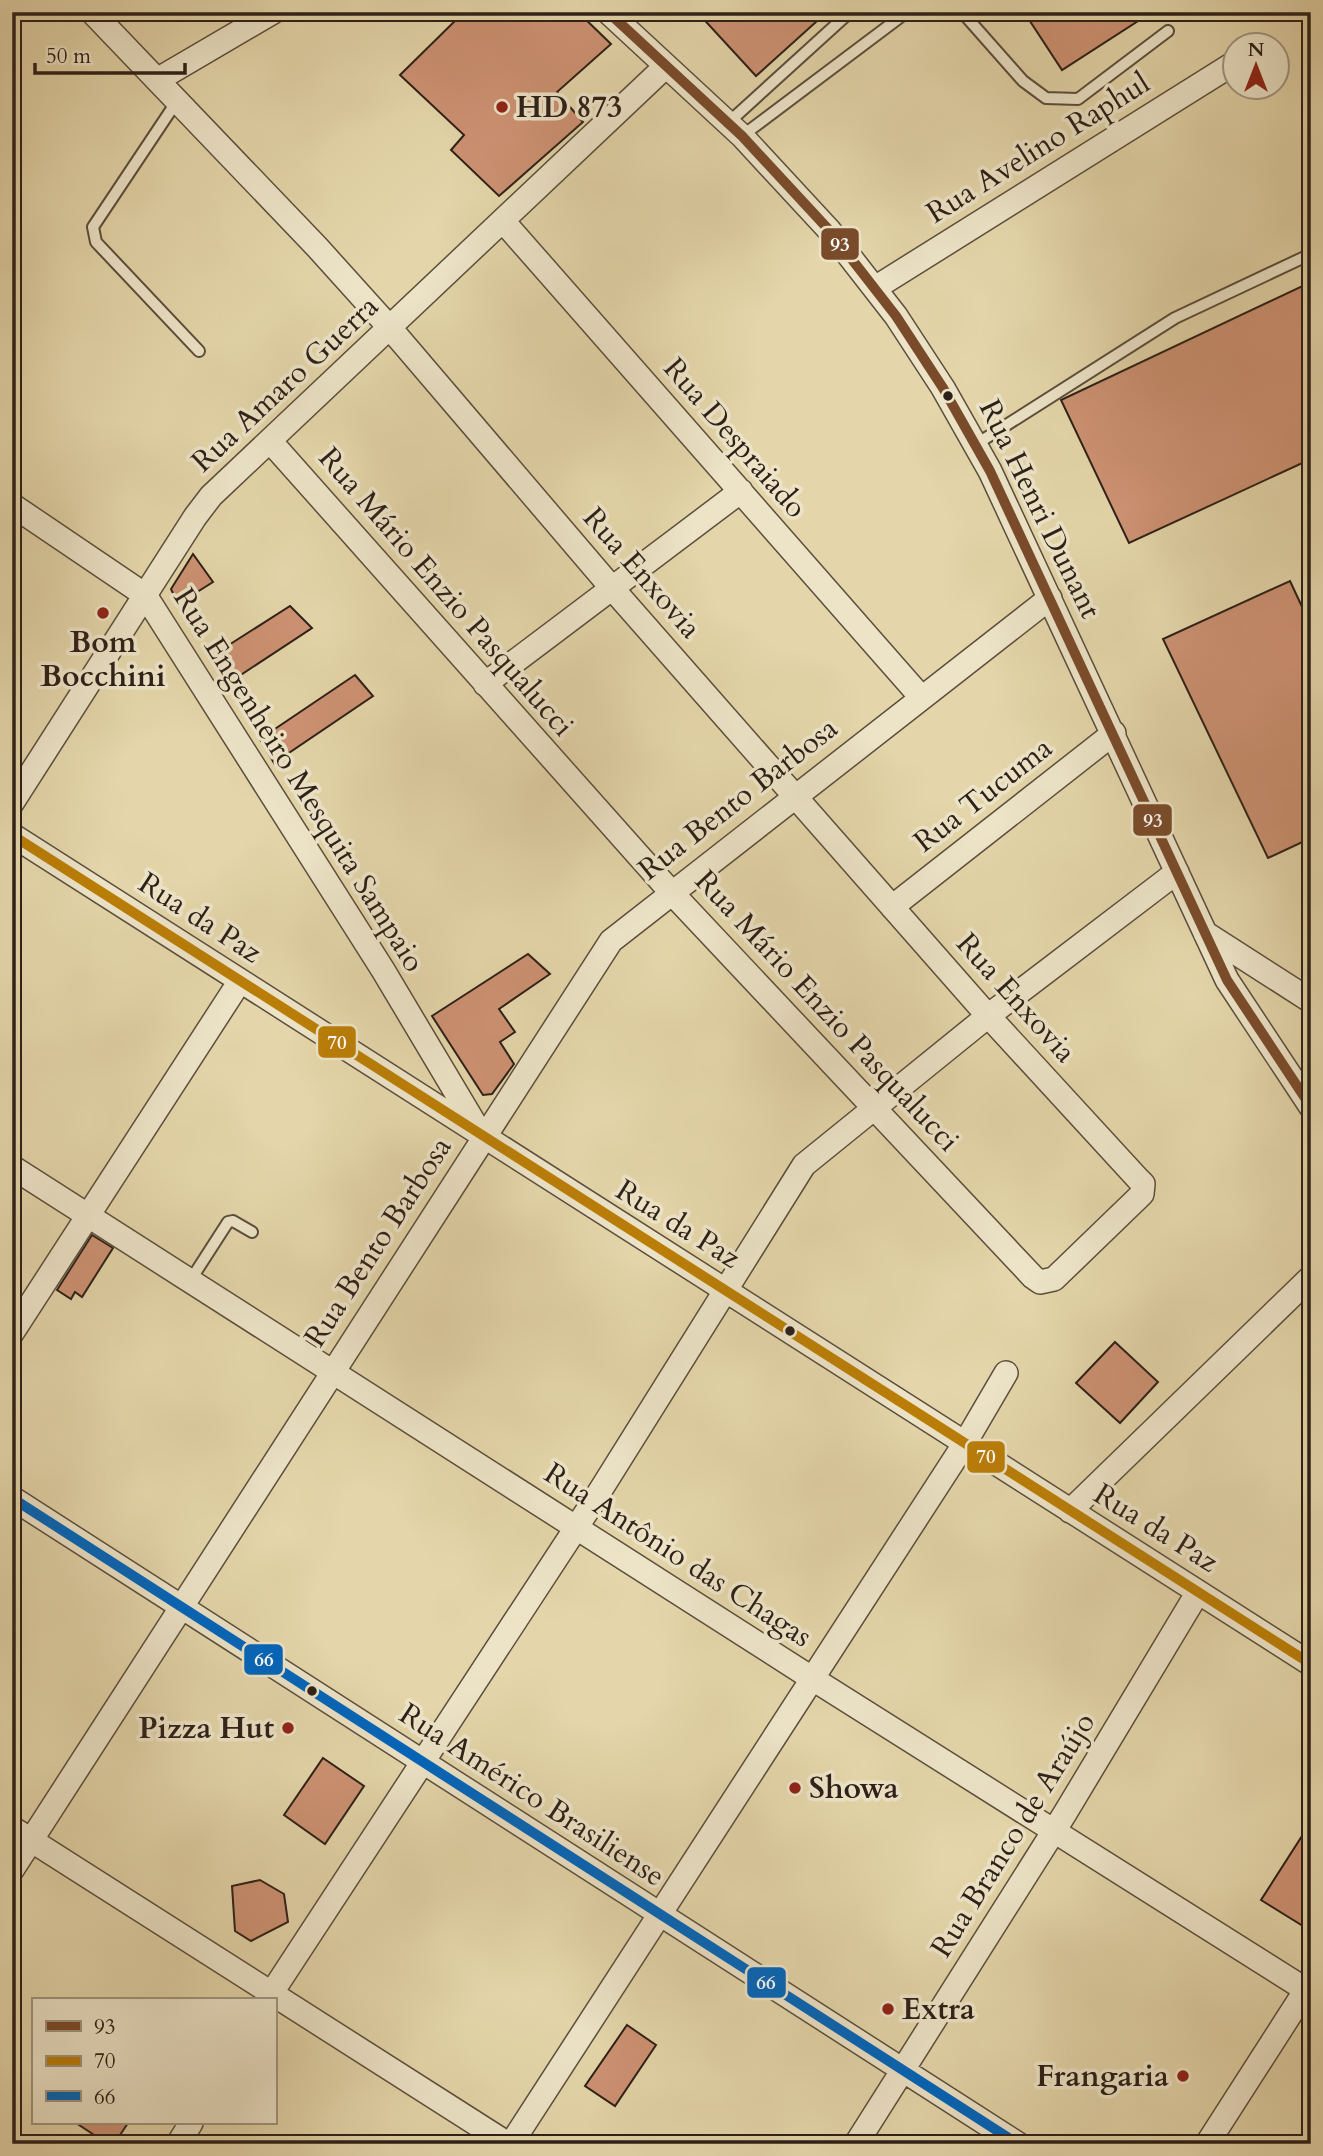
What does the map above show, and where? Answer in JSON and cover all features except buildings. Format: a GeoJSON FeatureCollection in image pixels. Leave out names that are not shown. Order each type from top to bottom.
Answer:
{"type":"FeatureCollection","features":[{"type":"Feature","properties":{"kind":"street","name":"Rua Enxovia"},"geometry":{"type":"LineString","coordinates":[[92,12],[390,328],[611,587],[988,1016],[1143,1184],[1142,1194],[1054,1279],[1040,1282],[1033,1277]]}},
{"type":"Feature","properties":{"kind":"street"},"geometry":{"type":"LineString","coordinates":[[158,80],[273,12]]}},
{"type":"Feature","properties":{"kind":"street","name":"Rua Henri Dunant"},"geometry":{"type":"LineString","coordinates":[[608,12],[735,129],[829,230],[875,288],[943,388],[975,446],[1050,598],[1227,980],[1311,1108]]}},
{"type":"Feature","properties":{"kind":"street","name":"Rua Amaro Guerra"},"geometry":{"type":"LineString","coordinates":[[12,803],[204,505],[666,66]]}},
{"type":"Feature","properties":{"kind":"street","name":"Rua Avelino Raphul"},"geometry":{"type":"LineString","coordinates":[[875,288],[1222,71]]}},
{"type":"Feature","properties":{"kind":"street","name":"Rua Despraiado"},"geometry":{"type":"LineString","coordinates":[[503,221],[920,696]]}},
{"type":"Feature","properties":{"kind":"street","name":"Rua Mário Enzio Pasqualucci"},"geometry":{"type":"LineString","coordinates":[[270,441],[671,892],[1033,1277]]}},
{"type":"Feature","properties":{"kind":"street"},"geometry":{"type":"LineString","coordinates":[[485,684],[741,491]]}},
{"type":"Feature","properties":{"kind":"street","name":"Rua Engenheiro Mesquita Sampaio"},"geometry":{"type":"LineString","coordinates":[[12,505],[145,595],[383,970],[482,1137]]}},
{"type":"Feature","properties":{"kind":"street","name":"Rua Bento Barbosa"},"geometry":{"type":"LineString","coordinates":[[12,1870],[22,1834],[182,1607],[482,1137],[611,942],[920,696],[1050,598]]}},
{"type":"Feature","properties":{"kind":"street","name":"Rua Tucuma"},"geometry":{"type":"LineString","coordinates":[[892,906],[1114,733]]}},
{"type":"Feature","properties":{"kind":"street","name":"Rua da Paz"},"geometry":{"type":"LineString","coordinates":[[12,835],[1070,1511],[1198,1592],[1307,1656]]}},
{"type":"Feature","properties":{"kind":"street"},"geometry":{"type":"LineString","coordinates":[[22,1834],[269,1997],[425,1762],[726,1292],[804,1165],[873,1106],[1177,872]]}},
{"type":"Feature","properties":{"kind":"street"},"geometry":{"type":"LineString","coordinates":[[1205,933],[1311,1001]]}},
{"type":"Feature","properties":{"kind":"street"},"geometry":{"type":"LineString","coordinates":[[12,1333],[240,981]]}},
{"type":"Feature","properties":{"kind":"street","name":"Rua Antônio das Chagas"},"geometry":{"type":"LineString","coordinates":[[12,1167],[813,1679],[1309,1988]]}},
{"type":"Feature","properties":{"kind":"street"},"geometry":{"type":"LineString","coordinates":[[1070,1511],[1311,1277]]}},
{"type":"Feature","properties":{"kind":"street"},"geometry":{"type":"LineString","coordinates":[[276,2001],[510,2144],[965,1443],[1006,1373]]}},
{"type":"Feature","properties":{"kind":"street","name":"Rua Américo Brasiliense"},"geometry":{"type":"LineString","coordinates":[[12,1498],[1017,2144]]}},
{"type":"Feature","properties":{"kind":"street","name":"Rua Branco de Araújo"},"geometry":{"type":"LineString","coordinates":[[856,2144],[1054,1831],[1198,1592]]}},
{"type":"Feature","properties":{"kind":"street"},"geometry":{"type":"LineString","coordinates":[[1207,2144],[1309,1988]]}},
{"type":"Feature","properties":{"kind":"street"},"geometry":{"type":"LineString","coordinates":[[178,2144],[190,2124]]}},
{"type":"Feature","properties":{"kind":"lane"},"geometry":{"type":"LineString","coordinates":[[735,129],[850,12]]}},
{"type":"Feature","properties":{"kind":"lane"},"geometry":{"type":"LineString","coordinates":[[735,129],[907,12]]}},
{"type":"Feature","properties":{"kind":"lane"},"geometry":{"type":"LineString","coordinates":[[962,12],[1023,81],[1046,98],[1078,99],[1168,31]]}},
{"type":"Feature","properties":{"kind":"lane"},"geometry":{"type":"LineString","coordinates":[[177,101],[93,227],[96,242],[199,351]]}},
{"type":"Feature","properties":{"kind":"lane"},"geometry":{"type":"LineString","coordinates":[[975,446],[1175,318],[1311,254]]}},
{"type":"Feature","properties":{"kind":"lane"},"geometry":{"type":"LineString","coordinates":[[190,1280],[228,1222],[233,1221],[252,1232]]}},
{"type":"Feature","properties":{"kind":"transit line","name":"93"},"geometry":{"type":"LineString","coordinates":[[608,12],[742,136],[829,230],[896,316],[943,388],[990,471],[1227,980],[1311,1107]]}},
{"type":"Feature","properties":{"kind":"transit line","name":"70"},"geometry":{"type":"LineString","coordinates":[[12,835],[1311,1664]]}},
{"type":"Feature","properties":{"kind":"transit line","name":"66"},"geometry":{"type":"LineString","coordinates":[[12,1498],[1018,2144]]}},
{"type":"Feature","properties":{"kind":"place","name":"HD 873"},"geometry":{"type":"Point","coordinates":[502,107]}},
{"type":"Feature","properties":{"kind":"place","name":"Bom Bocchini"},"geometry":{"type":"Point","coordinates":[103,613]}},
{"type":"Feature","properties":{"kind":"place","name":"Pizza Hut"},"geometry":{"type":"Point","coordinates":[288,1728]}},
{"type":"Feature","properties":{"kind":"place","name":"Showa"},"geometry":{"type":"Point","coordinates":[795,1788]}},
{"type":"Feature","properties":{"kind":"place","name":"Extra"},"geometry":{"type":"Point","coordinates":[888,2009]}},
{"type":"Feature","properties":{"kind":"place","name":"Frangaria"},"geometry":{"type":"Point","coordinates":[1183,2076]}}]}
